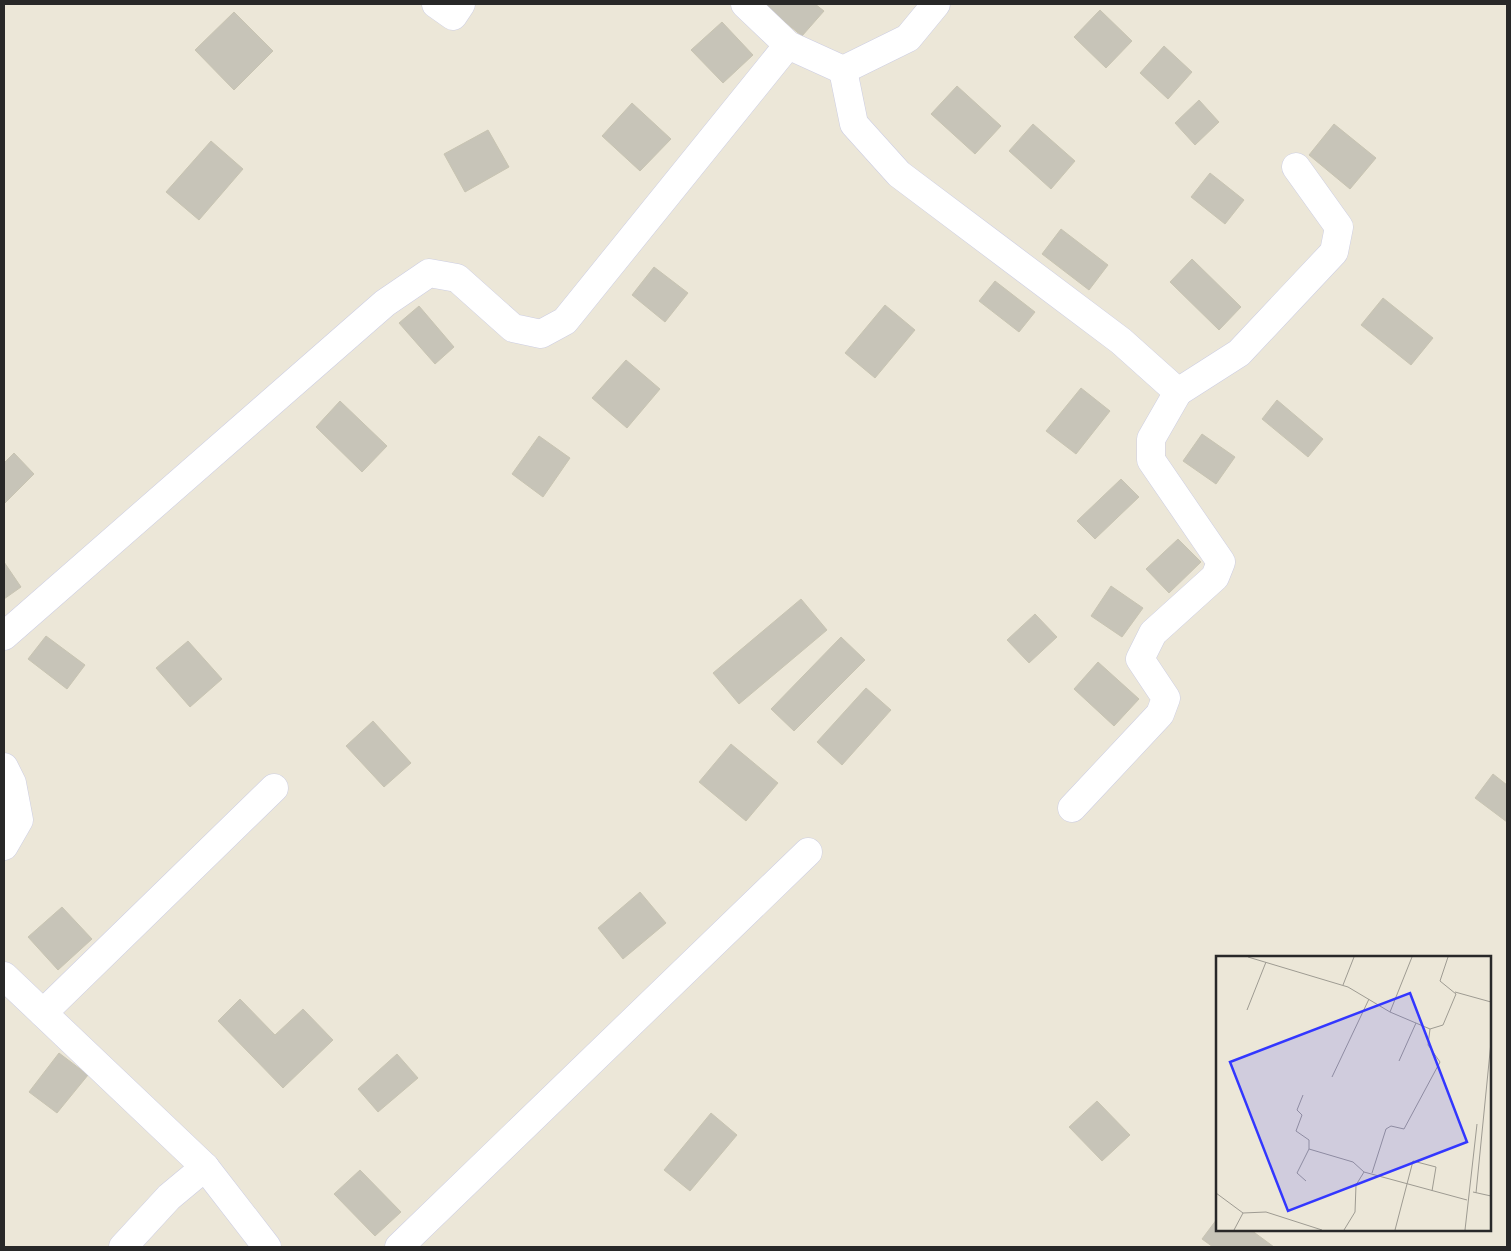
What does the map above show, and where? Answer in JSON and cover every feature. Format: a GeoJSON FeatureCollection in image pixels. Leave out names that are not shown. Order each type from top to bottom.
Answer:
{"type":"FeatureCollection","features":[{"type":"Feature","properties":{"kind":"street"},"geometry":{"type":"LineString","coordinates":[[436,4],[453,16],[460,4]]}},
{"type":"Feature","properties":{"kind":"street"},"geometry":{"type":"LineString","coordinates":[[745,4],[788,44],[843,70]]}},
{"type":"Feature","properties":{"kind":"street"},"geometry":{"type":"LineString","coordinates":[[843,70],[908,38],[936,4]]}},
{"type":"Feature","properties":{"kind":"street"},"geometry":{"type":"LineString","coordinates":[[4,636],[386,303],[429,273],[458,278],[513,328],[541,334],[565,321],[788,44]]}},
{"type":"Feature","properties":{"kind":"street"},"geometry":{"type":"LineString","coordinates":[[843,70],[854,124],[899,174],[1121,341],[1178,392]]}},
{"type":"Feature","properties":{"kind":"street"},"geometry":{"type":"LineString","coordinates":[[1072,808],[1160,714],[1166,698],[1140,659],[1153,634],[1215,577],[1221,562],[1152,460],[1151,439],[1178,392],[1239,353],[1334,252],[1338,227],[1296,167]]}},
{"type":"Feature","properties":{"kind":"street"},"geometry":{"type":"LineString","coordinates":[[4,767],[12,783],[19,820],[4,846]]}},
{"type":"Feature","properties":{"kind":"street"},"geometry":{"type":"LineString","coordinates":[[43,1013],[274,788]]}},
{"type":"Feature","properties":{"kind":"street"},"geometry":{"type":"LineString","coordinates":[[399,1247],[808,852]]}},
{"type":"Feature","properties":{"kind":"street"},"geometry":{"type":"LineString","coordinates":[[4,976],[205,1167],[267,1247]]}},
{"type":"Feature","properties":{"kind":"street"},"geometry":{"type":"LineString","coordinates":[[123,1247],[169,1197],[205,1167]]}},
{"type":"Feature","properties":{"kind":"building"},"geometry":{"type":"Polygon","coordinates":[[[763,4],[815,4],[824,11],[802,36],[763,4]]]}},
{"type":"Feature","properties":{"kind":"building"},"geometry":{"type":"Polygon","coordinates":[[[1100,10],[1132,41],[1106,68],[1074,37],[1100,10]]]}},
{"type":"Feature","properties":{"kind":"building"},"geometry":{"type":"Polygon","coordinates":[[[234,12],[273,51],[234,90],[195,50],[234,12]]]}},
{"type":"Feature","properties":{"kind":"building"},"geometry":{"type":"Polygon","coordinates":[[[722,22],[753,55],[723,83],[691,50],[722,22]]]}},
{"type":"Feature","properties":{"kind":"building"},"geometry":{"type":"Polygon","coordinates":[[[1164,46],[1192,72],[1168,99],[1140,73],[1164,46]]]}},
{"type":"Feature","properties":{"kind":"building"},"geometry":{"type":"Polygon","coordinates":[[[957,86],[1001,126],[975,154],[931,114],[957,86]]]}},
{"type":"Feature","properties":{"kind":"building"},"geometry":{"type":"Polygon","coordinates":[[[1199,100],[1219,122],[1195,145],[1175,123],[1199,100]]]}},
{"type":"Feature","properties":{"kind":"building"},"geometry":{"type":"Polygon","coordinates":[[[632,103],[671,139],[640,171],[602,136],[632,103]]]}},
{"type":"Feature","properties":{"kind":"building"},"geometry":{"type":"Polygon","coordinates":[[[1033,124],[1075,161],[1051,189],[1009,151],[1033,124]]]}},
{"type":"Feature","properties":{"kind":"building"},"geometry":{"type":"Polygon","coordinates":[[[1334,124],[1376,158],[1350,189],[1309,155],[1334,124]]]}},
{"type":"Feature","properties":{"kind":"building"},"geometry":{"type":"Polygon","coordinates":[[[488,130],[509,167],[465,192],[444,154],[488,130]]]}},
{"type":"Feature","properties":{"kind":"building"},"geometry":{"type":"Polygon","coordinates":[[[211,141],[243,169],[199,220],[166,192],[211,141]]]}},
{"type":"Feature","properties":{"kind":"building"},"geometry":{"type":"Polygon","coordinates":[[[1210,173],[1244,200],[1225,224],[1191,197],[1210,173]]]}},
{"type":"Feature","properties":{"kind":"building"},"geometry":{"type":"Polygon","coordinates":[[[1061,229],[1108,265],[1089,290],[1042,254],[1061,229]]]}},
{"type":"Feature","properties":{"kind":"building"},"geometry":{"type":"Polygon","coordinates":[[[1192,259],[1241,307],[1219,330],[1170,282],[1192,259]]]}},
{"type":"Feature","properties":{"kind":"building"},"geometry":{"type":"Polygon","coordinates":[[[654,267],[688,293],[665,322],[632,295],[654,267]]]}},
{"type":"Feature","properties":{"kind":"building"},"geometry":{"type":"Polygon","coordinates":[[[995,281],[1035,312],[1019,332],[979,301],[995,281]]]}},
{"type":"Feature","properties":{"kind":"building"},"geometry":{"type":"Polygon","coordinates":[[[1383,298],[1433,338],[1411,365],[1361,325],[1383,298]]]}},
{"type":"Feature","properties":{"kind":"building"},"geometry":{"type":"Polygon","coordinates":[[[885,305],[915,330],[875,378],[845,353],[885,305]]]}},
{"type":"Feature","properties":{"kind":"building"},"geometry":{"type":"Polygon","coordinates":[[[419,306],[454,347],[435,364],[399,323],[419,306]]]}},
{"type":"Feature","properties":{"kind":"building"},"geometry":{"type":"Polygon","coordinates":[[[626,360],[660,389],[627,428],[592,398],[626,360]]]}},
{"type":"Feature","properties":{"kind":"building"},"geometry":{"type":"Polygon","coordinates":[[[1081,388],[1110,411],[1076,454],[1046,431],[1081,388]]]}},
{"type":"Feature","properties":{"kind":"building"},"geometry":{"type":"Polygon","coordinates":[[[1277,400],[1323,439],[1308,457],[1262,419],[1277,400]]]}},
{"type":"Feature","properties":{"kind":"building"},"geometry":{"type":"Polygon","coordinates":[[[340,401],[387,446],[362,472],[316,427],[340,401]]]}},
{"type":"Feature","properties":{"kind":"building"},"geometry":{"type":"Polygon","coordinates":[[[1202,434],[1235,457],[1216,484],[1183,461],[1202,434]]]}},
{"type":"Feature","properties":{"kind":"building"},"geometry":{"type":"Polygon","coordinates":[[[539,436],[570,458],[543,497],[512,474],[539,436]]]}},
{"type":"Feature","properties":{"kind":"building"},"geometry":{"type":"Polygon","coordinates":[[[14,453],[34,474],[4,504],[4,463],[14,453]]]}},
{"type":"Feature","properties":{"kind":"building"},"geometry":{"type":"Polygon","coordinates":[[[1121,479],[1139,497],[1095,539],[1077,521],[1121,479]]]}},
{"type":"Feature","properties":{"kind":"building"},"geometry":{"type":"Polygon","coordinates":[[[1178,539],[1201,562],[1169,593],[1146,569],[1178,539]]]}},
{"type":"Feature","properties":{"kind":"building"},"geometry":{"type":"Polygon","coordinates":[[[4,562],[21,587],[4,599],[4,562]]]}},
{"type":"Feature","properties":{"kind":"building"},"geometry":{"type":"Polygon","coordinates":[[[1111,586],[1143,608],[1122,637],[1091,616],[1111,586]]]}},
{"type":"Feature","properties":{"kind":"building"},"geometry":{"type":"Polygon","coordinates":[[[801,599],[827,630],[739,704],[713,673],[801,599]]]}},
{"type":"Feature","properties":{"kind":"building"},"geometry":{"type":"Polygon","coordinates":[[[1035,614],[1057,637],[1029,663],[1007,640],[1035,614]]]}},
{"type":"Feature","properties":{"kind":"building"},"geometry":{"type":"Polygon","coordinates":[[[46,636],[85,665],[67,689],[28,659],[46,636]]]}},
{"type":"Feature","properties":{"kind":"building"},"geometry":{"type":"Polygon","coordinates":[[[841,637],[865,660],[794,731],[771,709],[841,637]]]}},
{"type":"Feature","properties":{"kind":"building"},"geometry":{"type":"Polygon","coordinates":[[[188,641],[222,679],[190,707],[156,668],[188,641]]]}},
{"type":"Feature","properties":{"kind":"building"},"geometry":{"type":"Polygon","coordinates":[[[1098,662],[1139,699],[1114,726],[1074,689],[1098,662]]]}},
{"type":"Feature","properties":{"kind":"building"},"geometry":{"type":"Polygon","coordinates":[[[866,688],[891,710],[842,765],[817,742],[866,688]]]}},
{"type":"Feature","properties":{"kind":"building"},"geometry":{"type":"Polygon","coordinates":[[[373,721],[411,763],[384,787],[346,746],[373,721]]]}},
{"type":"Feature","properties":{"kind":"building"},"geometry":{"type":"Polygon","coordinates":[[[731,744],[778,783],[746,821],[699,782],[731,744]]]}},
{"type":"Feature","properties":{"kind":"building"},"geometry":{"type":"Polygon","coordinates":[[[1493,774],[1507,785],[1507,822],[1475,798],[1493,774]]]}},
{"type":"Feature","properties":{"kind":"building"},"geometry":{"type":"Polygon","coordinates":[[[640,892],[666,923],[623,959],[598,928],[640,892]]]}},
{"type":"Feature","properties":{"kind":"building"},"geometry":{"type":"Polygon","coordinates":[[[62,907],[92,939],[58,970],[28,937],[62,907]]]}},
{"type":"Feature","properties":{"kind":"building"},"geometry":{"type":"Polygon","coordinates":[[[240,999],[275,1035],[303,1009],[333,1040],[283,1088],[218,1021],[240,999]]]}},
{"type":"Feature","properties":{"kind":"building"},"geometry":{"type":"Polygon","coordinates":[[[59,1053],[88,1075],[57,1113],[29,1092],[59,1053]]]}},
{"type":"Feature","properties":{"kind":"building"},"geometry":{"type":"Polygon","coordinates":[[[397,1054],[418,1078],[378,1112],[358,1089],[397,1054]]]}},
{"type":"Feature","properties":{"kind":"building"},"geometry":{"type":"Polygon","coordinates":[[[1097,1101],[1130,1135],[1102,1161],[1069,1127],[1097,1101]]]}},
{"type":"Feature","properties":{"kind":"building"},"geometry":{"type":"Polygon","coordinates":[[[711,1113],[737,1135],[690,1191],[664,1170],[711,1113]]]}},
{"type":"Feature","properties":{"kind":"building"},"geometry":{"type":"Polygon","coordinates":[[[360,1170],[401,1212],[375,1236],[334,1194],[360,1170]]]}},
{"type":"Feature","properties":{"kind":"building"},"geometry":{"type":"Polygon","coordinates":[[[1216,1220],[1216,1231],[1252,1231],[1274,1247],[1213,1247],[1202,1239],[1216,1220]]]}}]}
